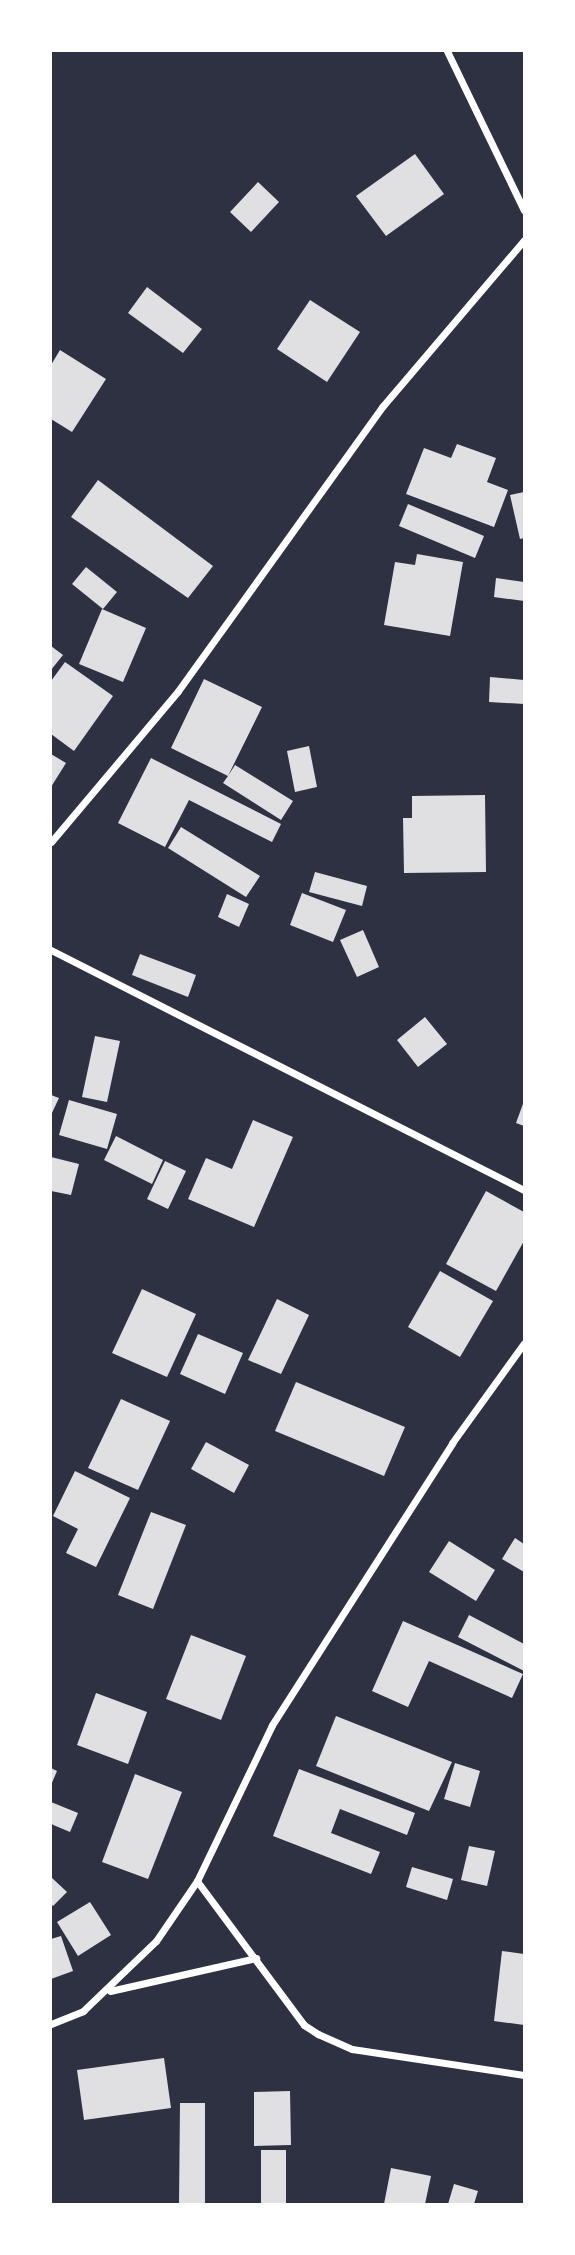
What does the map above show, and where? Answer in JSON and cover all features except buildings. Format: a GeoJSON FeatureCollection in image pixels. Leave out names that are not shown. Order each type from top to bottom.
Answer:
{"type":"FeatureCollection","features":[{"type":"Feature","properties":{"kind":"street"},"geometry":{"type":"LineString","coordinates":[[447,51],[524,210]]}},
{"type":"Feature","properties":{"kind":"street"},"geometry":{"type":"LineString","coordinates":[[51,842],[178,691],[382,407],[524,240]]}},
{"type":"Feature","properties":{"kind":"street"},"geometry":{"type":"LineString","coordinates":[[51,950],[524,1190]]}},
{"type":"Feature","properties":{"kind":"street"},"geometry":{"type":"LineString","coordinates":[[51,2024],[83,2011],[107,1992],[156,1941],[197,1881],[272,1725],[452,1443],[524,1343]]}},
{"type":"Feature","properties":{"kind":"street"},"geometry":{"type":"LineString","coordinates":[[197,1881],[304,2025],[339,2044],[524,2075]]}},
{"type":"Feature","properties":{"kind":"street"},"geometry":{"type":"LineString","coordinates":[[107,1992],[256,1958]]}}]}
